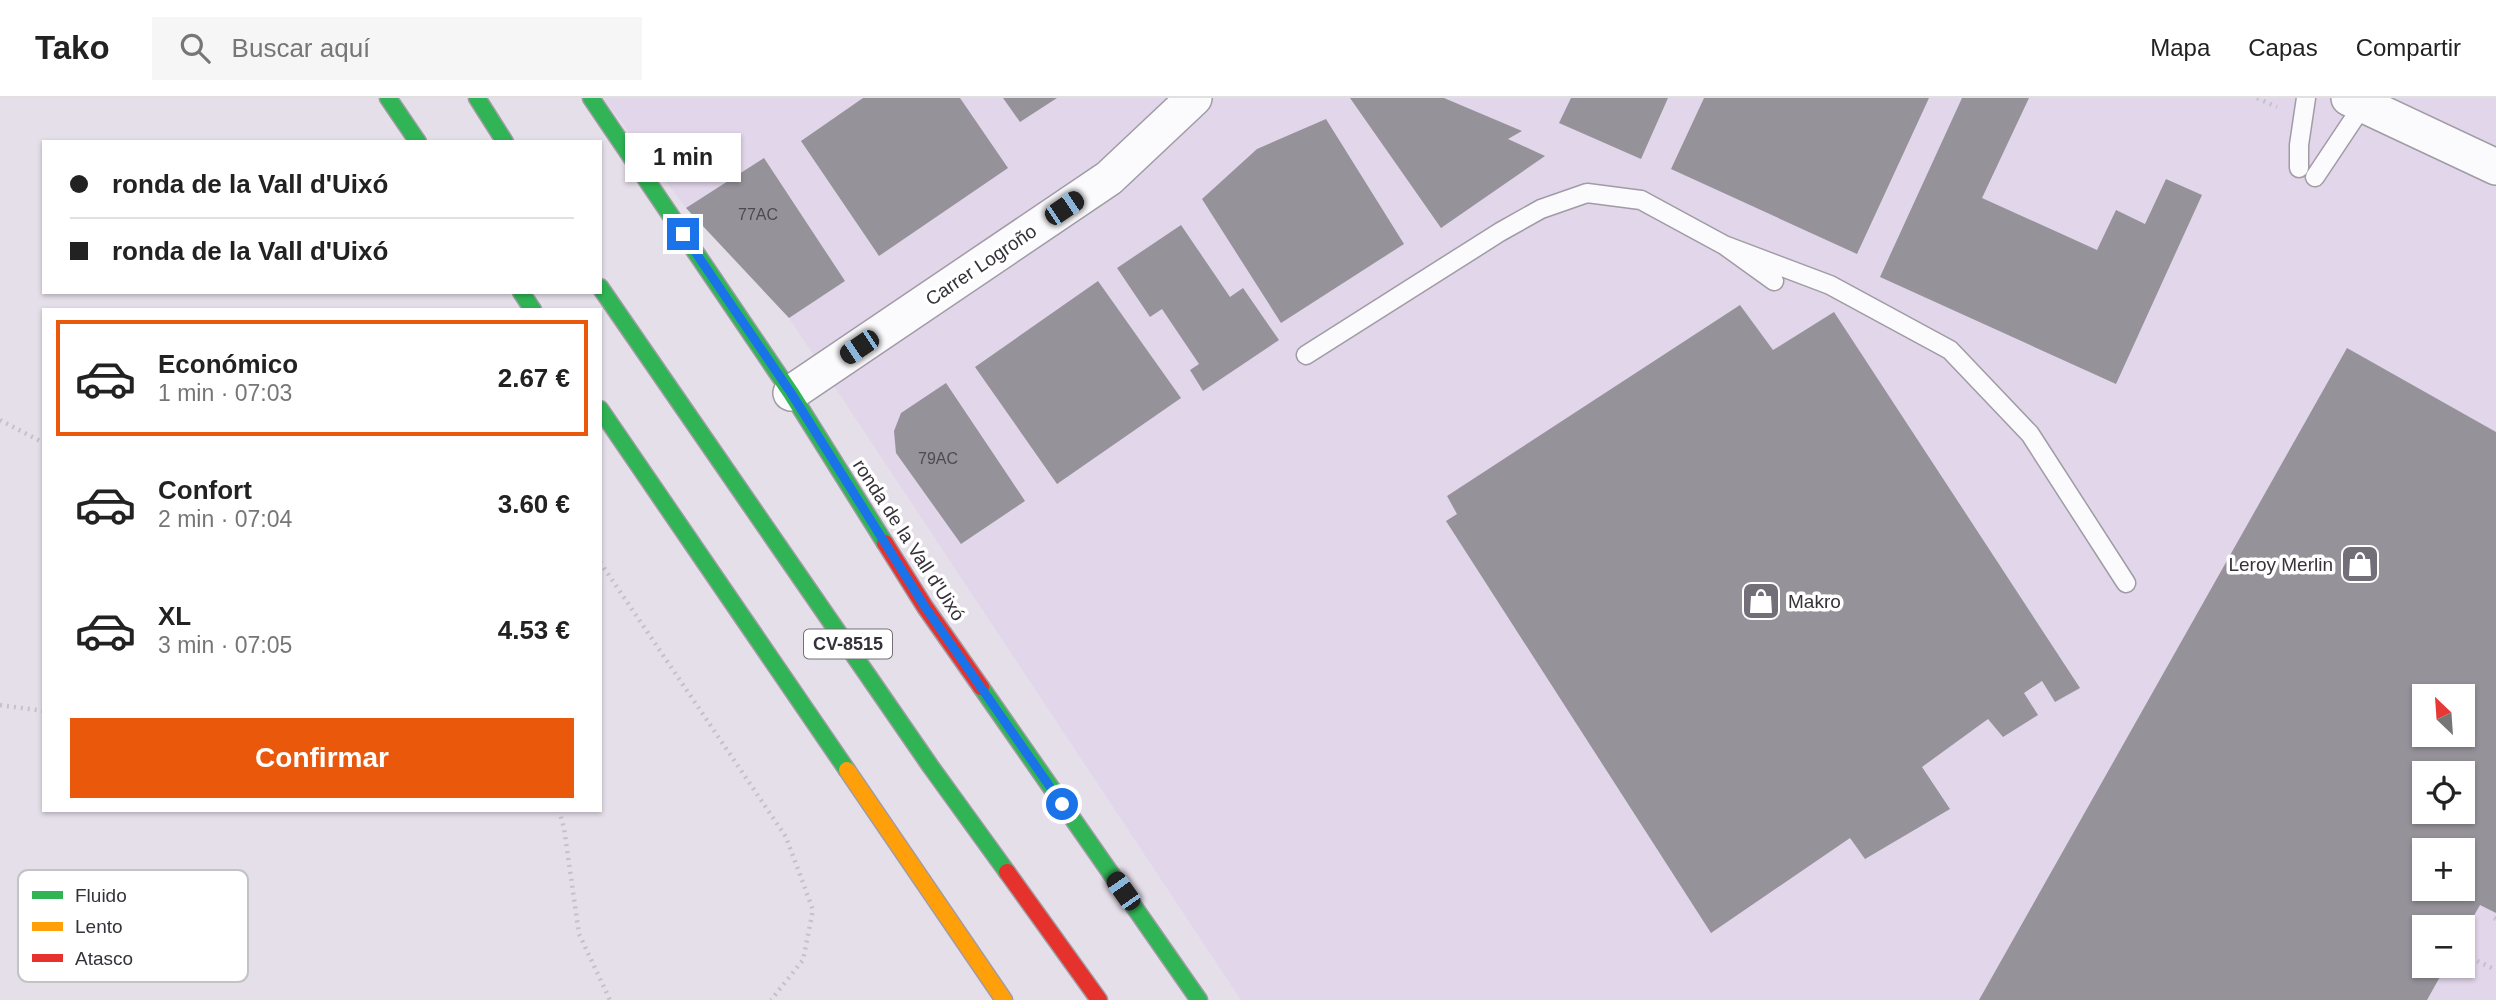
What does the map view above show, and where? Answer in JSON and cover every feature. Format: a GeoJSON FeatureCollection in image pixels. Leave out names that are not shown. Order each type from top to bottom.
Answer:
{"type":"FeatureCollection","features":[{"type":"Feature","properties":{"kind":"main road"},"geometry":{"type":"LineString","coordinates":[[388,98],[417,140]]}},
{"type":"Feature","properties":{"kind":"main road"},"geometry":{"type":"LineString","coordinates":[[477,98],[504,140]]}},
{"type":"Feature","properties":{"kind":"main road","name":"ronda de la Vall d'Uixó"},"geometry":{"type":"LineString","coordinates":[[591,98],[791,393],[925,607],[1199,1000]]}},
{"type":"Feature","properties":{"kind":"main road","name":"CV-8515"},"geometry":{"type":"LineString","coordinates":[[602,290],[931,767],[1099,1000]]}},
{"type":"Feature","properties":{"kind":"main road","name":"CV-8515"},"geometry":{"type":"LineString","coordinates":[[602,412],[1004,1000]]}},
{"type":"Feature","properties":{"kind":"street","name":"Carrer Logroño"},"geometry":{"type":"LineString","coordinates":[[791,393],[1110,178],[1194,98]]}},
{"type":"Feature","properties":{"kind":"street"},"geometry":{"type":"LineString","coordinates":[[2356,101],[2496,167]]}},
{"type":"Feature","properties":{"kind":"lane"},"geometry":{"type":"LineString","coordinates":[[2299,168],[2299,145],[2306,98]]}},
{"type":"Feature","properties":{"kind":"lane"},"geometry":{"type":"LineString","coordinates":[[2315,177],[2356,101]]}},
{"type":"Feature","properties":{"kind":"lane"},"geometry":{"type":"LineString","coordinates":[[1306,355],[1500,232],[1541,209],[1587,192],[1641,200],[1724,245],[1774,281]]}},
{"type":"Feature","properties":{"kind":"lane"},"geometry":{"type":"LineString","coordinates":[[1724,245],[1830,285],[1950,350],[2029,434],[2126,583]]}},
{"type":"Feature","properties":{"kind":"path"},"geometry":{"type":"LineString","coordinates":[[0,420],[42,442]]}},
{"type":"Feature","properties":{"kind":"path"},"geometry":{"type":"LineString","coordinates":[[602,565],[786,838],[813,910],[803,960],[771,1000]]}},
{"type":"Feature","properties":{"kind":"path"},"geometry":{"type":"LineString","coordinates":[[0,705],[42,711]]}},
{"type":"Feature","properties":{"kind":"path"},"geometry":{"type":"LineString","coordinates":[[560,812],[579,934],[610,1000]]}},
{"type":"Feature","properties":{"kind":"path"},"geometry":{"type":"LineString","coordinates":[[2475,960],[2494,969]]}},
{"type":"Feature","properties":{"kind":"shaded area"},"geometry":{"type":"Polygon","coordinates":[[[603,98],[2496,98],[2496,1000],[1241,1000],[789,318],[726,230],[686,208],[603,98]]]}},
{"type":"Feature","properties":{"kind":"building"},"geometry":{"type":"Polygon","coordinates":[[[863,98],[960,98],[1008,168],[879,256],[801,141],[863,98]]]}},
{"type":"Feature","properties":{"kind":"building"},"geometry":{"type":"Polygon","coordinates":[[[1003,98],[1057,98],[1020,122],[1003,98]]]}},
{"type":"Feature","properties":{"kind":"building"},"geometry":{"type":"Polygon","coordinates":[[[1350,98],[1444,98],[1522,131],[1508,139],[1545,156],[1441,228],[1350,98]]]}},
{"type":"Feature","properties":{"kind":"building"},"geometry":{"type":"Polygon","coordinates":[[[1571,98],[1668,98],[1641,159],[1559,123],[1571,98]]]}},
{"type":"Feature","properties":{"kind":"building"},"geometry":{"type":"Polygon","coordinates":[[[1704,98],[1929,98],[1857,254],[1671,169],[1704,98]]]}},
{"type":"Feature","properties":{"kind":"building"},"geometry":{"type":"Polygon","coordinates":[[[1962,98],[2029,98],[1982,198],[2097,250],[2116,210],[2145,224],[2166,179],[2202,195],[2116,384],[1880,277],[1962,98]]]}},
{"type":"Feature","properties":{"kind":"building"},"geometry":{"type":"Polygon","coordinates":[[[1326,119],[1404,244],[1281,323],[1202,199],[1257,149],[1326,119]]]}},
{"type":"Feature","properties":{"kind":"building"},"geometry":{"type":"Polygon","coordinates":[[[764,158],[845,281],[789,318],[686,208],[764,158]]]}},
{"type":"Feature","properties":{"kind":"building"},"geometry":{"type":"Polygon","coordinates":[[[1181,225],[1230,297],[1243,288],[1279,340],[1203,391],[1190,370],[1199,364],[1162,309],[1150,317],[1117,268],[1181,225]]]}},
{"type":"Feature","properties":{"kind":"building"},"geometry":{"type":"Polygon","coordinates":[[[1098,281],[1181,398],[1057,484],[975,367],[1098,281]]]}},
{"type":"Feature","properties":{"kind":"building","name":"Makro"},"geometry":{"type":"Polygon","coordinates":[[[1740,305],[1773,350],[1834,312],[2080,688],[2055,702],[2042,681],[2024,693],[2038,715],[2003,737],[1988,719],[1922,767],[1950,809],[1865,859],[1850,838],[1711,933],[1446,521],[1457,514],[1447,496],[1740,305]]]}},
{"type":"Feature","properties":{"kind":"building","name":"Leroy Merlin"},"geometry":{"type":"Polygon","coordinates":[[[2347,348],[2496,432],[2496,913],[2480,905],[2474,915],[2412,915],[2412,978],[2439,978],[2427,1000],[1979,1000],[2347,348]]]}},
{"type":"Feature","properties":{"kind":"building"},"geometry":{"type":"Polygon","coordinates":[[[946,383],[1025,501],[961,544],[896,453],[894,431],[901,413],[946,383]]]}},
{"type":"Feature","properties":{"kind":"traffic: fast"},"geometry":{"type":"LineString","coordinates":[[388,98],[417,140]]}},
{"type":"Feature","properties":{"kind":"traffic: fast"},"geometry":{"type":"LineString","coordinates":[[477,98],[504,140]]}},
{"type":"Feature","properties":{"kind":"traffic: fast"},"geometry":{"type":"LineString","coordinates":[[591,98],[791,393],[885,543]]}},
{"type":"Feature","properties":{"kind":"traffic: fast"},"geometry":{"type":"LineString","coordinates":[[602,290],[931,767],[1007,872]]}},
{"type":"Feature","properties":{"kind":"traffic: fast"},"geometry":{"type":"LineString","coordinates":[[522,294],[532,308]]}},
{"type":"Feature","properties":{"kind":"traffic: fast"},"geometry":{"type":"LineString","coordinates":[[602,412],[847,770]]}},
{"type":"Feature","properties":{"kind":"traffic: fast"},"geometry":{"type":"LineString","coordinates":[[981,687],[1199,1000]]}},
{"type":"Feature","properties":{"kind":"traffic: slow"},"geometry":{"type":"LineString","coordinates":[[847,770],[1004,1000]]}},
{"type":"Feature","properties":{"kind":"traffic: jam"},"geometry":{"type":"LineString","coordinates":[[885,543],[925,607],[981,687]]}},
{"type":"Feature","properties":{"kind":"traffic: jam"},"geometry":{"type":"LineString","coordinates":[[1007,872],[1099,1000]]}},
{"type":"Feature","properties":{"kind":"place","name":"Leroy Merlin"},"geometry":{"type":"Point","coordinates":[2360,564]}},
{"type":"Feature","properties":{"kind":"place","name":"Makro"},"geometry":{"type":"Point","coordinates":[1761,601]}},
{"type":"Feature","properties":{"kind":"route"},"geometry":{"type":"LineString","coordinates":[[683,234],[791,393],[925,607],[1062,804]]}}]}
